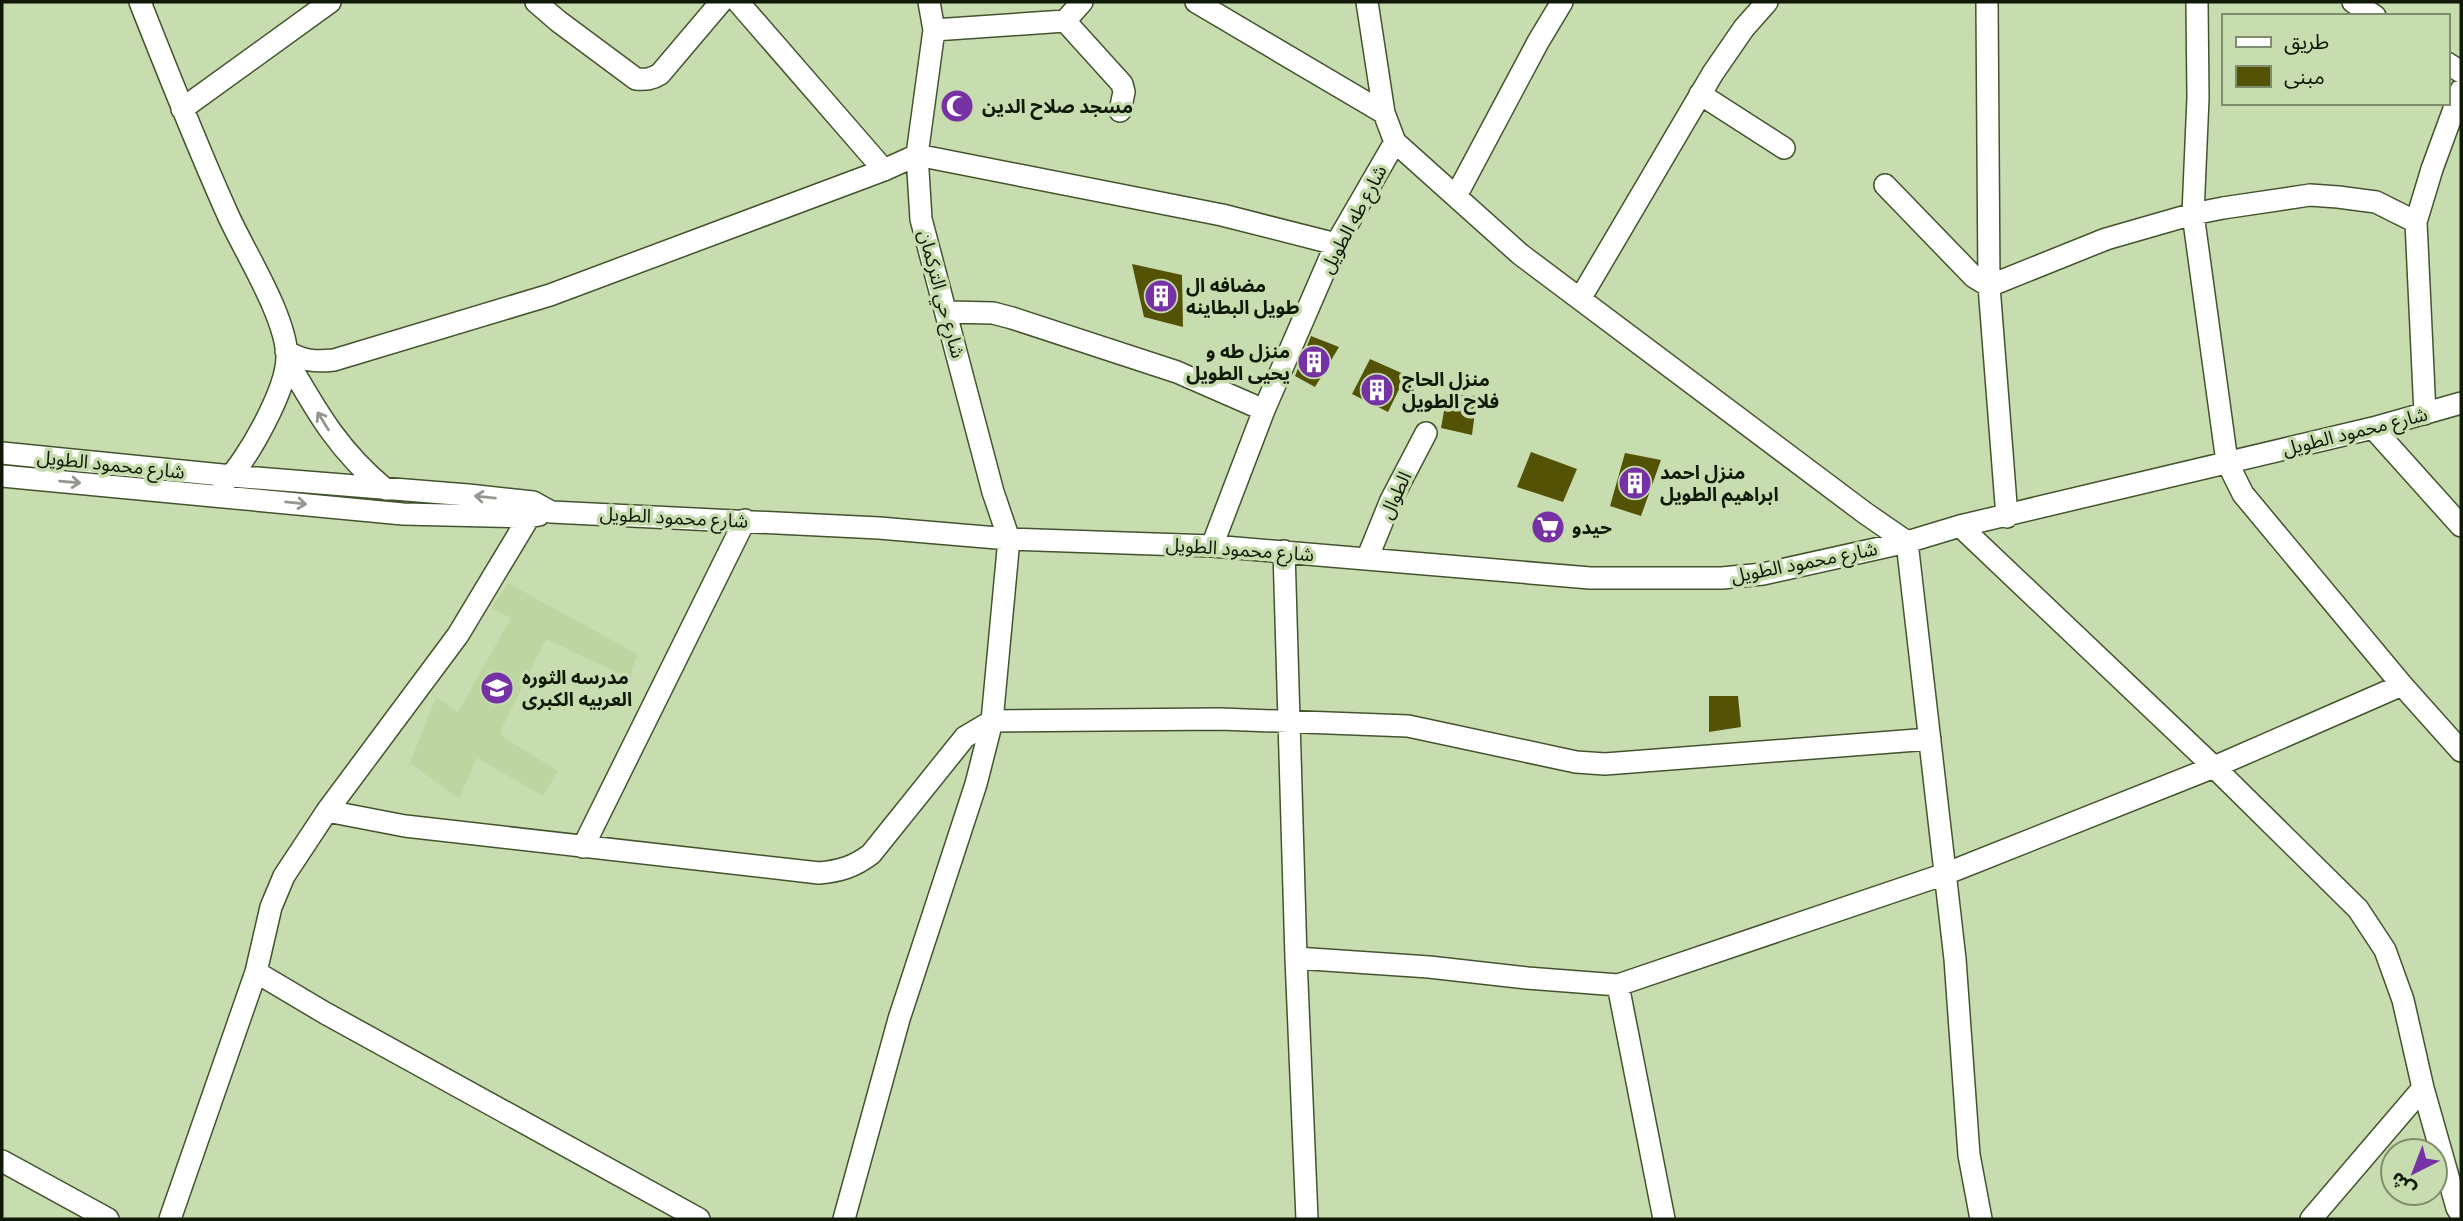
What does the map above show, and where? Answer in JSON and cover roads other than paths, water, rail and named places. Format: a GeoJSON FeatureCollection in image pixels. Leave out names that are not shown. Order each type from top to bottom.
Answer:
{"type":"FeatureCollection","features":[{"type":"Feature","properties":{"kind":"street"},"geometry":{"type":"LineString","coordinates":[[140,2],[182,109],[282,329],[286,356],[280,389],[258,433],[232,476],[208,494]]}},
{"type":"Feature","properties":{"kind":"street"},"geometry":{"type":"LineString","coordinates":[[182,109],[330,2]]}},
{"type":"Feature","properties":{"kind":"street"},"geometry":{"type":"LineString","coordinates":[[536,2],[636,79],[643,80],[660,74],[721,2]]}},
{"type":"Feature","properties":{"kind":"street"},"geometry":{"type":"LineString","coordinates":[[738,2],[884,170]]}},
{"type":"Feature","properties":{"kind":"street","name":"شارع حي التركمان"},"geometry":{"type":"LineString","coordinates":[[929,2],[934,30],[917,155],[922,219],[993,492],[1009,539]]}},
{"type":"Feature","properties":{"kind":"street"},"geometry":{"type":"LineString","coordinates":[[934,30],[1065,21],[1082,2]]}},
{"type":"Feature","properties":{"kind":"street"},"geometry":{"type":"LineString","coordinates":[[1196,2],[1384,113]]}},
{"type":"Feature","properties":{"kind":"street","name":"شارع طه الطويل"},"geometry":{"type":"LineString","coordinates":[[1212,546],[1264,410],[1336,244],[1395,142],[1384,113],[1367,2]]}},
{"type":"Feature","properties":{"kind":"street"},"geometry":{"type":"LineString","coordinates":[[1456,196],[1562,2]]}},
{"type":"Feature","properties":{"kind":"street"},"geometry":{"type":"LineString","coordinates":[[1580,299],[1727,51],[1767,2]]}},
{"type":"Feature","properties":{"kind":"street"},"geometry":{"type":"LineString","coordinates":[[1986,2],[1989,286],[2007,517]]}},
{"type":"Feature","properties":{"kind":"street"},"geometry":{"type":"LineString","coordinates":[[2197,2],[2198,98],[2193,214],[2227,462],[2243,494],[2402,685],[2461,751]]}},
{"type":"Feature","properties":{"kind":"street"},"geometry":{"type":"LineString","coordinates":[[2353,2],[2372,14]]}},
{"type":"Feature","properties":{"kind":"street"},"geometry":{"type":"LineString","coordinates":[[1065,21],[1122,84],[1124,92],[1120,111]]}},
{"type":"Feature","properties":{"kind":"street"},"geometry":{"type":"LineString","coordinates":[[2425,414],[2416,222],[2461,90]]}},
{"type":"Feature","properties":{"kind":"street"},"geometry":{"type":"LineString","coordinates":[[1700,94],[1784,148]]}},
{"type":"Feature","properties":{"kind":"street"},"geometry":{"type":"LineString","coordinates":[[1395,142],[1520,254],[1865,513],[1908,542],[1955,959],[1969,1155],[1981,1219]]}},
{"type":"Feature","properties":{"kind":"street"},"geometry":{"type":"LineString","coordinates":[[286,356],[317,362],[334,360],[538,299],[884,170],[917,155],[1222,215],[1336,244]]}},
{"type":"Feature","properties":{"kind":"street"},"geometry":{"type":"LineString","coordinates":[[1885,185],[1974,277],[1989,286]]}},
{"type":"Feature","properties":{"kind":"street"},"geometry":{"type":"LineString","coordinates":[[1989,286],[2106,239],[2193,214],[2310,195],[2376,202],[2416,222]]}},
{"type":"Feature","properties":{"kind":"street"},"geometry":{"type":"LineString","coordinates":[[948,312],[993,313],[1012,318],[1177,372],[1264,410]]}},
{"type":"Feature","properties":{"kind":"street"},"geometry":{"type":"LineString","coordinates":[[286,356],[327,429],[363,471],[385,489]]}},
{"type":"Feature","properties":{"kind":"street","name":"شارع محمود الطويل"},"geometry":{"type":"LineString","coordinates":[[2,453],[385,489],[537,511],[878,527],[1009,539],[1212,546],[1590,578],[1722,578],[1763,574],[1908,542],[1960,526],[2373,428],[2461,403]]}},
{"type":"Feature","properties":{"kind":"street"},"geometry":{"type":"LineString","coordinates":[[2373,428],[2461,526]]}},
{"type":"Feature","properties":{"kind":"street","name":"الطوال"},"geometry":{"type":"LineString","coordinates":[[1367,559],[1391,500],[1426,433]]}},
{"type":"Feature","properties":{"kind":"street"},"geometry":{"type":"LineString","coordinates":[[2,476],[403,514],[537,511]]}},
{"type":"Feature","properties":{"kind":"street"},"geometry":{"type":"LineString","coordinates":[[170,1219],[256,972],[271,907],[284,876],[327,811],[458,635],[537,511]]}},
{"type":"Feature","properties":{"kind":"street"},"geometry":{"type":"LineString","coordinates":[[583,847],[745,520]]}},
{"type":"Feature","properties":{"kind":"street"},"geometry":{"type":"LineString","coordinates":[[1960,526],[2214,767],[2358,909],[2385,950],[2403,1000],[2423,1088],[2461,1214]]}},
{"type":"Feature","properties":{"kind":"street"},"geometry":{"type":"LineString","coordinates":[[844,1219],[899,1019],[976,784],[992,720],[1009,539]]}},
{"type":"Feature","properties":{"kind":"street"},"geometry":{"type":"LineString","coordinates":[[1284,551],[1307,1219]]}},
{"type":"Feature","properties":{"kind":"street"},"geometry":{"type":"LineString","coordinates":[[1296,958],[1429,967],[1618,985],[1945,874],[2214,767],[2402,685]]}},
{"type":"Feature","properties":{"kind":"street"},"geometry":{"type":"LineString","coordinates":[[327,811],[405,826],[818,873],[840,871],[858,864],[871,854],[957,747],[974,731],[992,720],[1220,719],[1408,726],[1589,764],[1930,739]]}},
{"type":"Feature","properties":{"kind":"street"},"geometry":{"type":"LineString","coordinates":[[256,972],[325,1013],[699,1219]]}},
{"type":"Feature","properties":{"kind":"street"},"geometry":{"type":"LineString","coordinates":[[1618,985],[1664,1219]]}},
{"type":"Feature","properties":{"kind":"street"},"geometry":{"type":"LineString","coordinates":[[2311,1219],[2423,1088]]}},
{"type":"Feature","properties":{"kind":"street"},"geometry":{"type":"LineString","coordinates":[[2,1161],[108,1219]]}},
{"type":"Feature","properties":{"kind":"place","name":"مسجد صلاح الدين"},"geometry":{"type":"Point","coordinates":[957,106]}},
{"type":"Feature","properties":{"kind":"place","name":"مضافه ال طويل البطاينه"},"geometry":{"type":"Point","coordinates":[1161,296]}},
{"type":"Feature","properties":{"kind":"place","name":"منزل طه و يحيى الطويل"},"geometry":{"type":"Point","coordinates":[1314,362]}},
{"type":"Feature","properties":{"kind":"place","name":"منزل الحاج فلاح الطويل"},"geometry":{"type":"Point","coordinates":[1377,390]}},
{"type":"Feature","properties":{"kind":"place","name":"منزل احمد ابراهيم الطويل"},"geometry":{"type":"Point","coordinates":[1635,483]}},
{"type":"Feature","properties":{"kind":"place","name":"حيدو"},"geometry":{"type":"Point","coordinates":[1548,527]}},
{"type":"Feature","properties":{"kind":"place","name":"مدرسه الثوره العربيه الكبرى"},"geometry":{"type":"Point","coordinates":[497,688]}}]}
